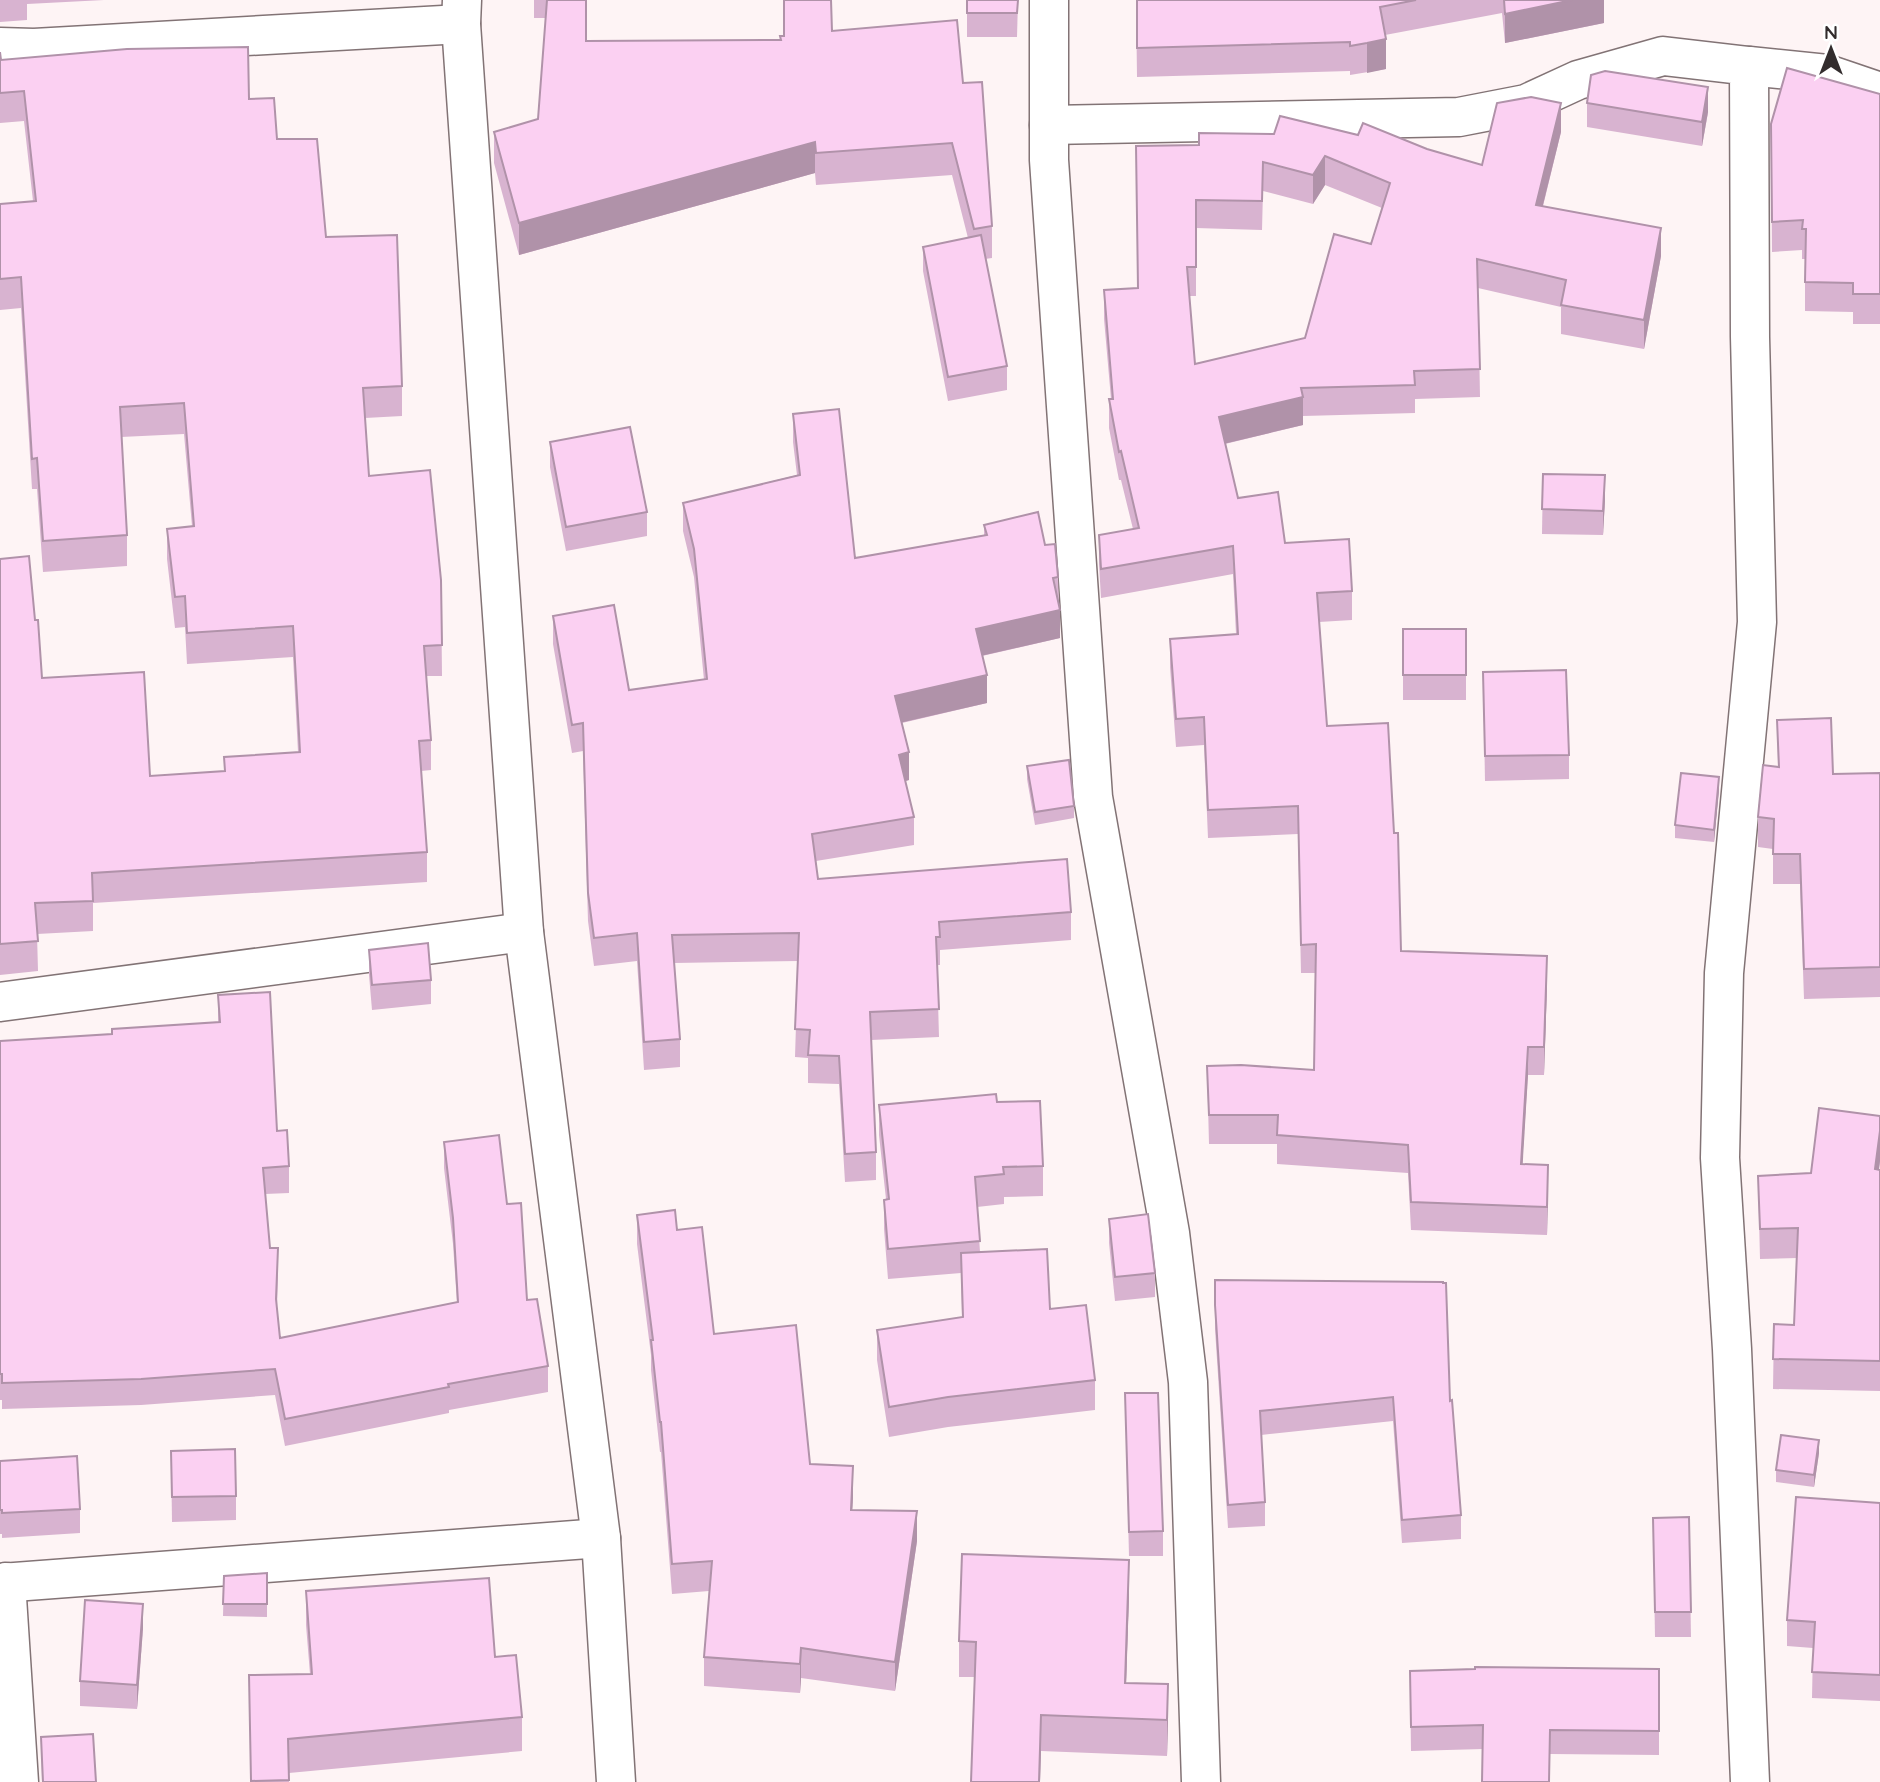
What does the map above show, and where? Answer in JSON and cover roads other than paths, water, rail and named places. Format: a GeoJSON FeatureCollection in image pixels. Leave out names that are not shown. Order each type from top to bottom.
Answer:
{"type":"FeatureCollection","features":[{"type":"Feature","properties":{"kind":"street"},"geometry":{"type":"LineString","coordinates":[[1049,0],[1051,188],[1093,797],[1170,1233],[1188,1382],[1201,1782]]}},
{"type":"Feature","properties":{"kind":"street"},"geometry":{"type":"LineString","coordinates":[[0,47],[34,48],[461,12],[524,932],[601,1538],[617,1782]]}},
{"type":"Feature","properties":{"kind":"street"},"geometry":{"type":"LineString","coordinates":[[1049,125],[1459,117],[1526,104],[1578,80],[1663,56],[1826,74],[1880,92]]}},
{"type":"Feature","properties":{"kind":"street"},"geometry":{"type":"LineString","coordinates":[[1749,66],[1750,337],[1757,622],[1724,973],[1720,1158],[1733,1363],[1750,1782]]}},
{"type":"Feature","properties":{"kind":"street"},"geometry":{"type":"LineString","coordinates":[[0,1002],[524,932]]}},
{"type":"Feature","properties":{"kind":"street"},"geometry":{"type":"LineString","coordinates":[[19,1782],[3,1582],[601,1538]]}}]}
